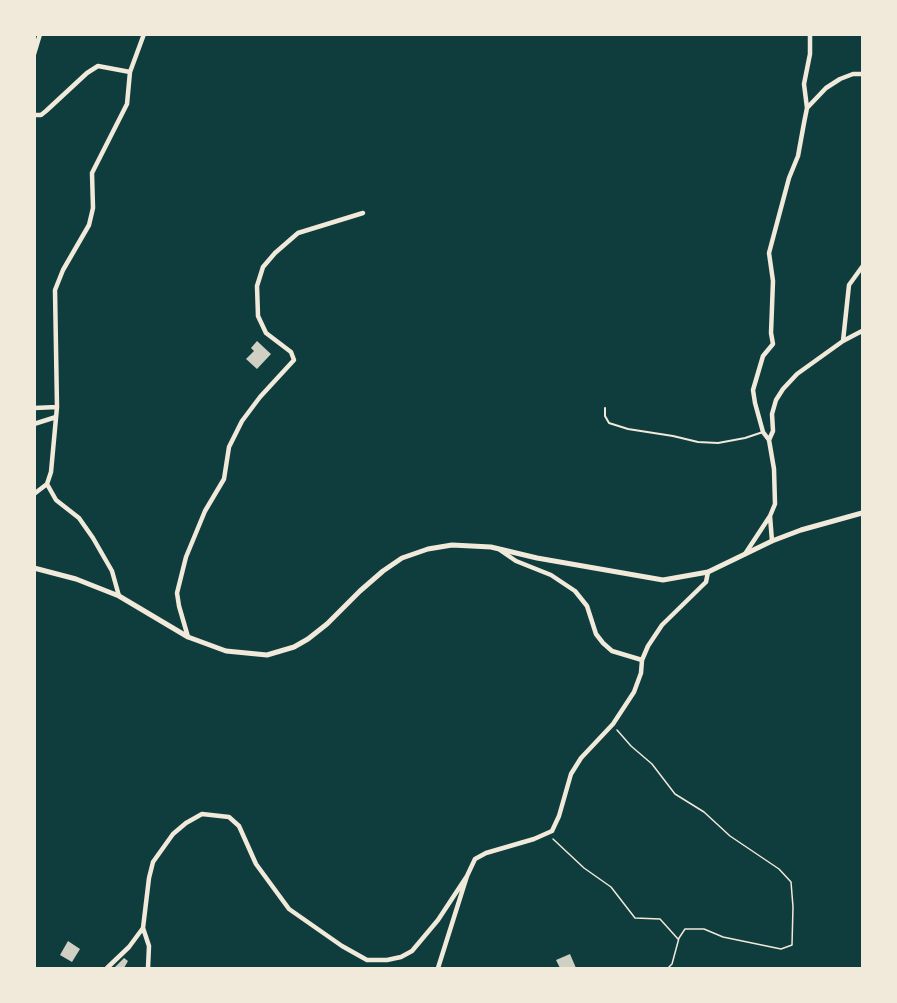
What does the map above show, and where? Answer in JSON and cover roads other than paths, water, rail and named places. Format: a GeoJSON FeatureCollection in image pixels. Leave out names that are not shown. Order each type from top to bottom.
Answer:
{"type":"FeatureCollection","features":[{"type":"Feature","properties":{"kind":"street"},"geometry":{"type":"LineString","coordinates":[[34,54],[40,34]]}},
{"type":"Feature","properties":{"kind":"street"},"geometry":{"type":"LineString","coordinates":[[34,494],[47,484],[51,472],[57,407],[55,290],[63,270],[89,225],[93,208],[92,173],[127,104],[130,72],[144,34]]}},
{"type":"Feature","properties":{"kind":"street"},"geometry":{"type":"LineString","coordinates":[[744,555],[776,504],[774,469],[769,440],[763,432],[753,390],[763,356],[773,344],[771,333],[773,281],[769,253],[789,178],[798,156],[807,108],[804,84],[810,54],[810,34]]}},
{"type":"Feature","properties":{"kind":"street"},"geometry":{"type":"LineString","coordinates":[[34,115],[41,115],[87,73],[98,66],[130,72]]}},
{"type":"Feature","properties":{"kind":"street"},"geometry":{"type":"LineString","coordinates":[[807,108],[826,88],[840,79],[853,74],[862,74]]}},
{"type":"Feature","properties":{"kind":"street"},"geometry":{"type":"LineString","coordinates":[[188,637],[177,593],[186,557],[205,511],[224,479],[229,447],[242,421],[260,397],[294,360],[291,352],[266,333],[258,316],[256,286],[263,267],[275,253],[298,234],[363,213]]}},
{"type":"Feature","properties":{"kind":"street"},"geometry":{"type":"LineString","coordinates":[[843,341],[849,285],[862,267]]}},
{"type":"Feature","properties":{"kind":"street"},"geometry":{"type":"LineString","coordinates":[[769,440],[773,431],[772,414],[776,400],[783,389],[797,374],[843,341],[862,331]]}},
{"type":"Feature","properties":{"kind":"street"},"geometry":{"type":"LineString","coordinates":[[34,408],[57,407]]}},
{"type":"Feature","properties":{"kind":"street"},"geometry":{"type":"LineString","coordinates":[[34,424],[56,417]]}},
{"type":"Feature","properties":{"kind":"street"},"geometry":{"type":"LineString","coordinates":[[47,484],[56,500],[80,518],[112,571],[119,596]]}},
{"type":"Feature","properties":{"kind":"street"},"geometry":{"type":"LineString","coordinates":[[34,568],[76,579],[119,596],[188,637],[226,651],[267,655],[308,639],[327,624],[360,591],[402,558],[428,549],[452,544],[498,549],[663,580],[708,572],[801,530],[862,513]]}},
{"type":"Feature","properties":{"kind":"street"},"geometry":{"type":"LineString","coordinates":[[770,516],[772,542]]}},
{"type":"Feature","properties":{"kind":"street"},"geometry":{"type":"LineString","coordinates":[[498,549],[516,561],[551,575],[575,591],[587,606],[596,634],[603,643],[612,651],[642,660]]}},
{"type":"Feature","properties":{"kind":"street"},"geometry":{"type":"LineString","coordinates":[[438,969],[467,876],[475,859],[552,831],[559,816],[571,774],[581,758],[613,724],[634,692],[648,646],[662,625],[706,582],[708,572]]}},
{"type":"Feature","properties":{"kind":"street"},"geometry":{"type":"LineString","coordinates":[[107,969],[129,947],[142,928],[153,862],[173,834],[202,814],[229,817],[246,838],[256,864],[289,909],[342,946],[367,960],[387,960],[401,957],[412,951],[438,920],[467,876]]}},
{"type":"Feature","properties":{"kind":"street"},"geometry":{"type":"LineString","coordinates":[[142,928],[149,946],[148,969]]}},
{"type":"Feature","properties":{"kind":"lane"},"geometry":{"type":"LineString","coordinates":[[605,408],[605,416],[609,423],[628,429],[698,442],[718,443],[763,432]]}}]}
